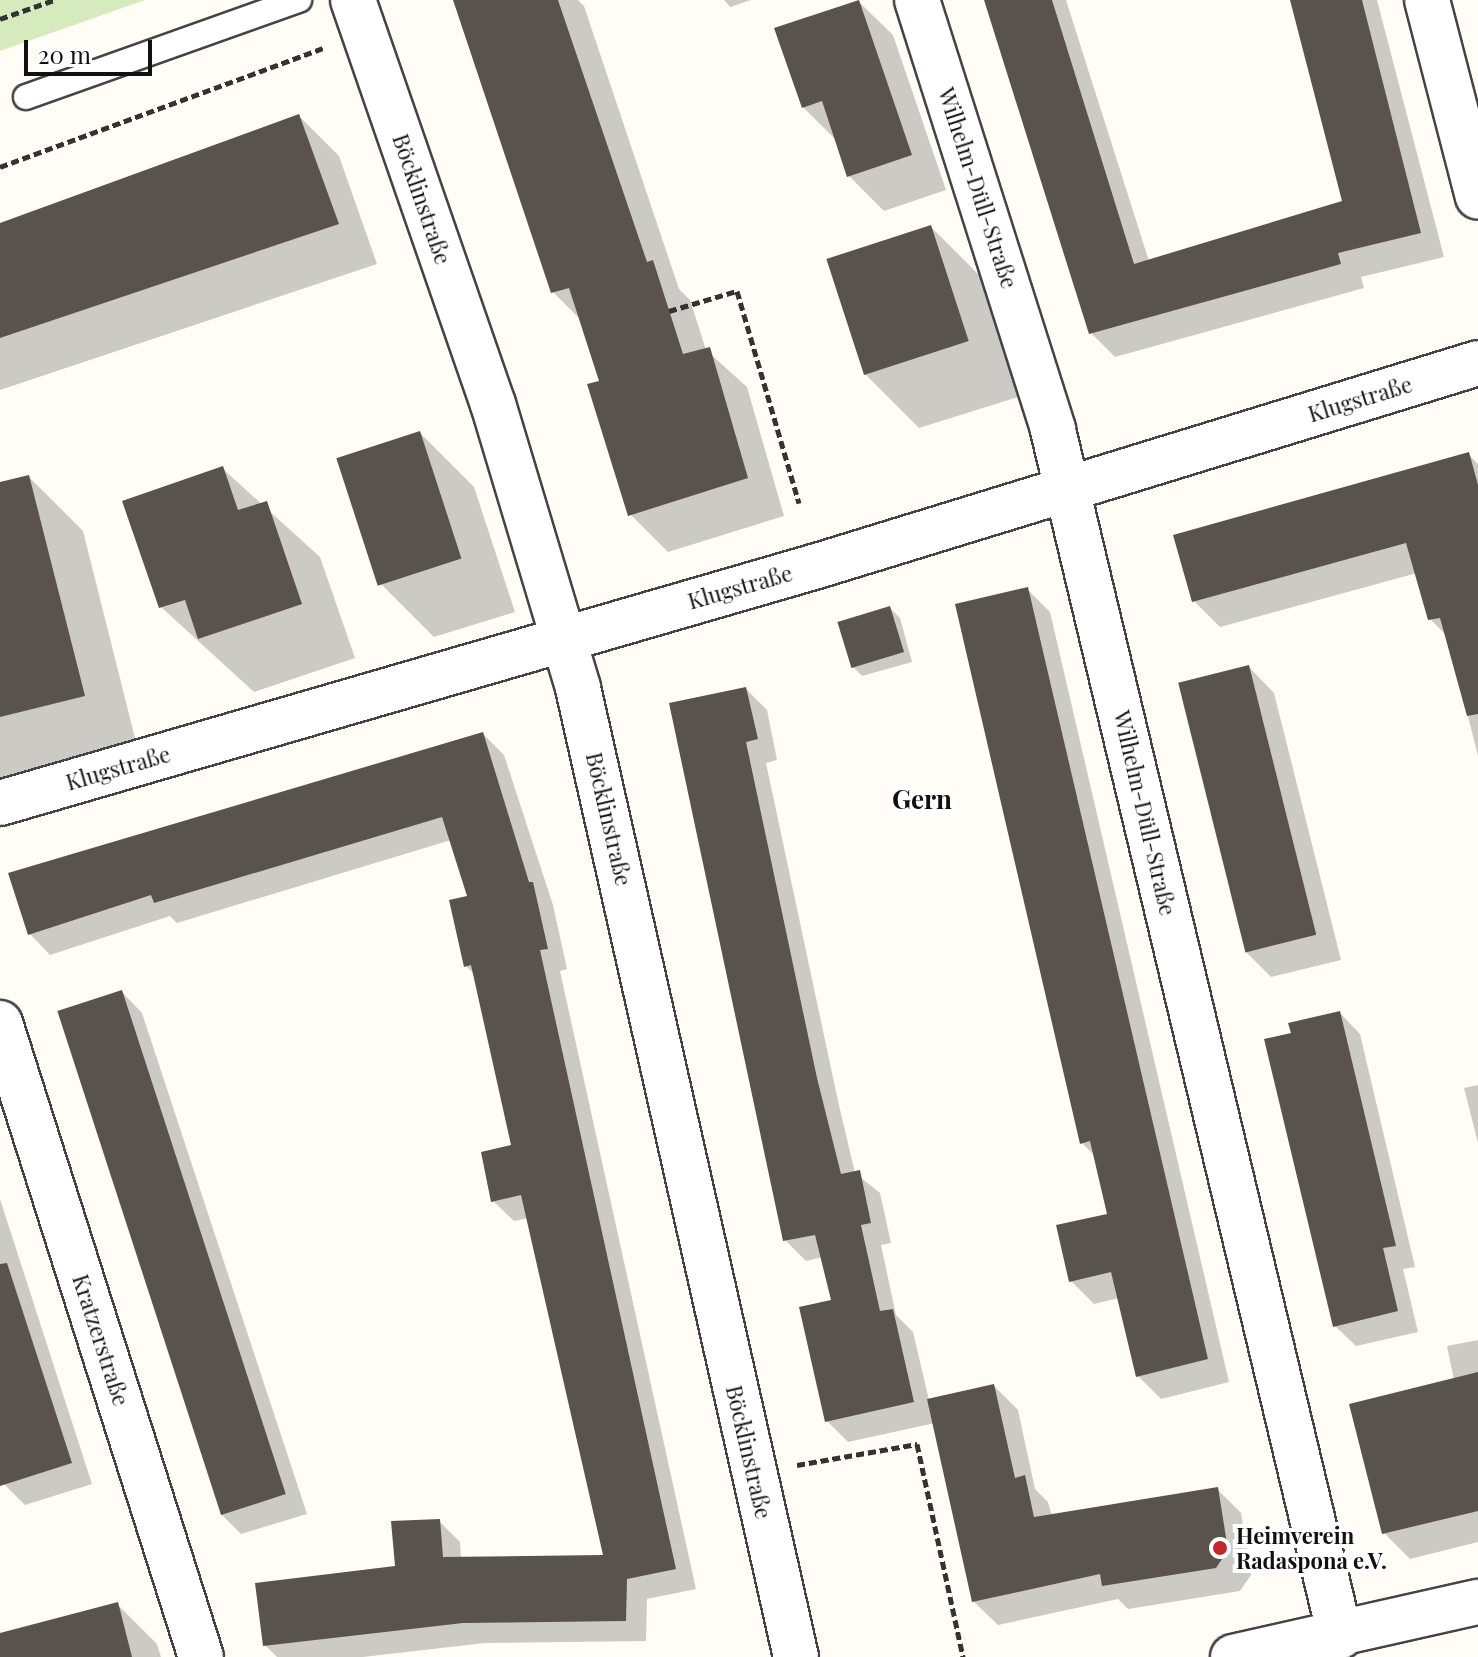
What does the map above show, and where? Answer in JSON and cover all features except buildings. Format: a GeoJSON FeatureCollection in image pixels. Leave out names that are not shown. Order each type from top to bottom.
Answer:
{"type":"FeatureCollection","features":[{"type":"Feature","properties":{"kind":"street","name":"Böcklinstraße"},"geometry":{"type":"LineString","coordinates":[[353,0],[493,404],[563,637],[600,776],[796,1657]]}},
{"type":"Feature","properties":{"kind":"street","name":"Wilhelm-Düll-Straße"},"geometry":{"type":"LineString","coordinates":[[917,0],[1067,486],[1340,1636]]}},
{"type":"Feature","properties":{"kind":"street"},"geometry":{"type":"LineString","coordinates":[[1427,0],[1478,197]]}},
{"type":"Feature","properties":{"kind":"street","name":"Klugstraße"},"geometry":{"type":"LineString","coordinates":[[0,803],[563,637],[817,566],[1067,486],[1478,363]]}},
{"type":"Feature","properties":{"kind":"street","name":"Kratzerstraße"},"geometry":{"type":"LineString","coordinates":[[0,1023],[201,1657]]}},
{"type":"Feature","properties":{"kind":"street"},"geometry":{"type":"LineString","coordinates":[[1233,1657],[1340,1636],[1478,1602]]}},
{"type":"Feature","properties":{"kind":"lane"},"geometry":{"type":"LineString","coordinates":[[26,97],[299,0]]}},
{"type":"Feature","properties":{"kind":"path"},"geometry":{"type":"LineString","coordinates":[[0,19],[54,0]]}},
{"type":"Feature","properties":{"kind":"path"},"geometry":{"type":"LineString","coordinates":[[0,167],[327,46]]}},
{"type":"Feature","properties":{"kind":"path"},"geometry":{"type":"LineString","coordinates":[[669,311],[737,291],[799,503]]}},
{"type":"Feature","properties":{"kind":"path"},"geometry":{"type":"LineString","coordinates":[[753,1473],[917,1444],[963,1657]]}},
{"type":"Feature","properties":{"kind":"green space"},"geometry":{"type":"Polygon","coordinates":[[[0,0],[145,0],[0,51],[0,0]]]}},
{"type":"Feature","properties":{"kind":"place","name":"Heimverein Radaspona e.V."},"geometry":{"type":"Point","coordinates":[1220,1548]}},
{"type":"Feature","properties":{"kind":"district","name":"Gern"},"geometry":{"type":"Point","coordinates":[922,799]}}]}
